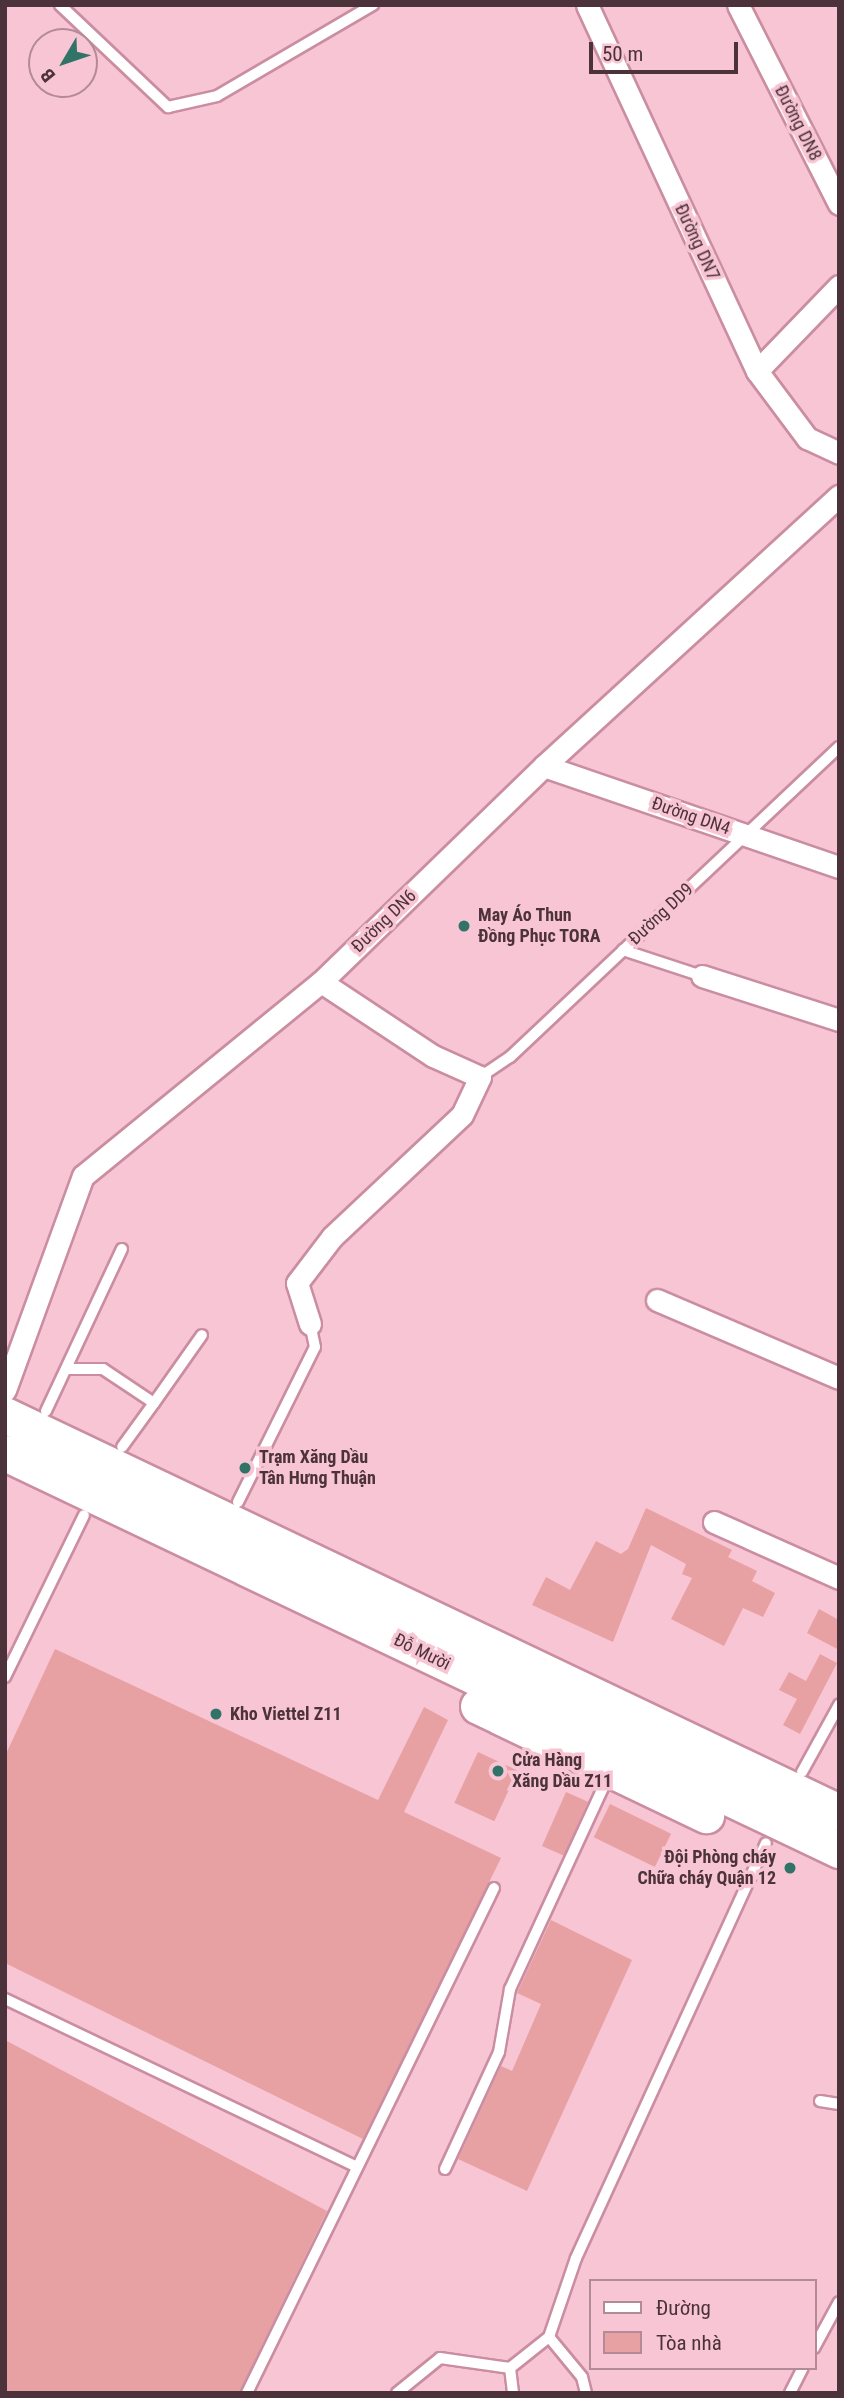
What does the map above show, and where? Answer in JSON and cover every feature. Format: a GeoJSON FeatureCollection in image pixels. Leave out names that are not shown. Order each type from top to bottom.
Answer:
{"type":"FeatureCollection","features":[{"type":"Feature","properties":{"kind":"highway"},"geometry":{"type":"LineString","coordinates":[[5,1391],[802,1772],[839,1787]]}},
{"type":"Feature","properties":{"kind":"highway","name":"Đỗ Mười"},"geometry":{"type":"LineString","coordinates":[[5,1415],[839,1812]]}},
{"type":"Feature","properties":{"kind":"highway","name":"Đỗ Mười"},"geometry":{"type":"LineString","coordinates":[[5,1453],[839,1850]]}},
{"type":"Feature","properties":{"kind":"highway","name":"Đỗ Mười"},"geometry":{"type":"LineString","coordinates":[[5,1478],[611,1770],[839,1874]]}},
{"type":"Feature","properties":{"kind":"street","name":"Đường DN7"},"geometry":{"type":"LineString","coordinates":[[587,5],[757,371],[807,438],[839,453]]}},
{"type":"Feature","properties":{"kind":"street","name":"Đường DN8"},"geometry":{"type":"LineString","coordinates":[[738,5],[839,204]]}},
{"type":"Feature","properties":{"kind":"street"},"geometry":{"type":"LineString","coordinates":[[757,371],[839,286]]}},
{"type":"Feature","properties":{"kind":"street","name":"Đường DN6"},"geometry":{"type":"LineString","coordinates":[[5,1391],[83,1176],[321,982],[544,765],[839,496]]}},
{"type":"Feature","properties":{"kind":"street","name":"Đường DN4"},"geometry":{"type":"LineString","coordinates":[[544,765],[839,867]]}},
{"type":"Feature","properties":{"kind":"street"},"geometry":{"type":"LineString","coordinates":[[702,976],[839,1020]]}},
{"type":"Feature","properties":{"kind":"street"},"geometry":{"type":"LineString","coordinates":[[310,1324],[297,1283],[332,1237],[462,1115],[480,1077],[433,1056],[321,982]]}},
{"type":"Feature","properties":{"kind":"street"},"geometry":{"type":"LineString","coordinates":[[657,1300],[839,1378]]}},
{"type":"Feature","properties":{"kind":"street"},"geometry":{"type":"LineString","coordinates":[[714,1522],[839,1578]]}},
{"type":"Feature","properties":{"kind":"lane"},"geometry":{"type":"LineString","coordinates":[[60,5],[168,107],[217,96],[373,5]]}},
{"type":"Feature","properties":{"kind":"lane","name":"Đường DD9"},"geometry":{"type":"LineString","coordinates":[[480,1077],[623,950],[839,747]]}},
{"type":"Feature","properties":{"kind":"lane"},"geometry":{"type":"LineString","coordinates":[[623,950],[702,976]]}},
{"type":"Feature","properties":{"kind":"lane"},"geometry":{"type":"LineString","coordinates":[[46,1411],[69,1370],[122,1248]]}},
{"type":"Feature","properties":{"kind":"lane"},"geometry":{"type":"LineString","coordinates":[[238,1502],[315,1347],[310,1324]]}},
{"type":"Feature","properties":{"kind":"lane"},"geometry":{"type":"LineString","coordinates":[[122,1447],[202,1335]]}},
{"type":"Feature","properties":{"kind":"lane"},"geometry":{"type":"LineString","coordinates":[[69,1370],[103,1369],[154,1403]]}},
{"type":"Feature","properties":{"kind":"lane"},"geometry":{"type":"LineString","coordinates":[[5,1678],[84,1515]]}},
{"type":"Feature","properties":{"kind":"lane"},"geometry":{"type":"LineString","coordinates":[[802,1772],[839,1705]]}},
{"type":"Feature","properties":{"kind":"lane"},"geometry":{"type":"LineString","coordinates":[[446,2169],[499,2052],[510,1989],[611,1770]]}},
{"type":"Feature","properties":{"kind":"lane"},"geometry":{"type":"LineString","coordinates":[[397,2393],[440,2358],[510,2368],[549,2337],[576,2258],[766,1843]]}},
{"type":"Feature","properties":{"kind":"lane"},"geometry":{"type":"LineString","coordinates":[[247,2393],[355,2166],[494,1888]]}},
{"type":"Feature","properties":{"kind":"lane"},"geometry":{"type":"LineString","coordinates":[[5,1999],[355,2166]]}},
{"type":"Feature","properties":{"kind":"lane"},"geometry":{"type":"LineString","coordinates":[[820,2101],[839,2104]]}},
{"type":"Feature","properties":{"kind":"lane"},"geometry":{"type":"LineString","coordinates":[[816,2343],[839,2302]]}},
{"type":"Feature","properties":{"kind":"lane"},"geometry":{"type":"LineString","coordinates":[[549,2337],[582,2376],[586,2393]]}},
{"type":"Feature","properties":{"kind":"lane"},"geometry":{"type":"LineString","coordinates":[[510,2368],[513,2393]]}},
{"type":"Feature","properties":{"kind":"lane"},"geometry":{"type":"LineString","coordinates":[[790,2393],[802,2370]]}},
{"type":"Feature","properties":{"kind":"building"},"geometry":{"type":"Polygon","coordinates":[[[646,1508],[732,1550],[728,1557],[757,1571],[752,1581],[775,1593],[763,1617],[743,1608],[724,1646],[671,1619],[692,1578],[682,1574],[686,1564],[651,1545],[613,1642],[532,1605],[546,1577],[570,1590],[596,1541],[621,1554],[628,1549],[646,1508]]]}},
{"type":"Feature","properties":{"kind":"building"},"geometry":{"type":"Polygon","coordinates":[[[819,1609],[839,1620],[839,1650],[807,1633],[819,1609]]]}},
{"type":"Feature","properties":{"kind":"building"},"geometry":{"type":"Polygon","coordinates":[[[55,1649],[378,1800],[424,1707],[448,1720],[404,1812],[501,1858],[363,2139],[5,1963],[5,1756],[55,1649]]]}},
{"type":"Feature","properties":{"kind":"building"},"geometry":{"type":"Polygon","coordinates":[[[820,1654],[837,1663],[800,1734],[783,1725],[797,1699],[779,1690],[789,1672],[806,1681],[820,1654]]]}},
{"type":"Feature","properties":{"kind":"building"},"geometry":{"type":"Polygon","coordinates":[[[478,1752],[518,1771],[494,1821],[454,1803],[478,1752]]]}},
{"type":"Feature","properties":{"kind":"building"},"geometry":{"type":"Polygon","coordinates":[[[566,1792],[588,1802],[564,1856],[542,1846],[566,1792]]]}},
{"type":"Feature","properties":{"kind":"building"},"geometry":{"type":"Polygon","coordinates":[[[610,1804],[671,1834],[655,1867],[594,1837],[610,1804]]]}},
{"type":"Feature","properties":{"kind":"building"},"geometry":{"type":"Polygon","coordinates":[[[551,1920],[632,1960],[527,2191],[458,2159],[501,2066],[512,2071],[541,2004],[517,1993],[551,1920]]]}},
{"type":"Feature","properties":{"kind":"building"},"geometry":{"type":"Polygon","coordinates":[[[5,2040],[327,2211],[239,2393],[5,2393],[5,2040]]]}},
{"type":"Feature","properties":{"kind":"place","name":"May Áo Thun Đồng Phục TORA"},"geometry":{"type":"Point","coordinates":[464,926]}},
{"type":"Feature","properties":{"kind":"place","name":"Trạm Xăng Dầu Tân Hưng Thuận"},"geometry":{"type":"Point","coordinates":[245,1468]}},
{"type":"Feature","properties":{"kind":"place","name":"Kho Viettel Z11"},"geometry":{"type":"Point","coordinates":[216,1714]}},
{"type":"Feature","properties":{"kind":"place","name":"Cửa Hàng Xăng Dầu Z11"},"geometry":{"type":"Point","coordinates":[498,1771]}},
{"type":"Feature","properties":{"kind":"place","name":"Đội Phòng cháy Chữa cháy Quận 12"},"geometry":{"type":"Point","coordinates":[790,1868]}}]}
